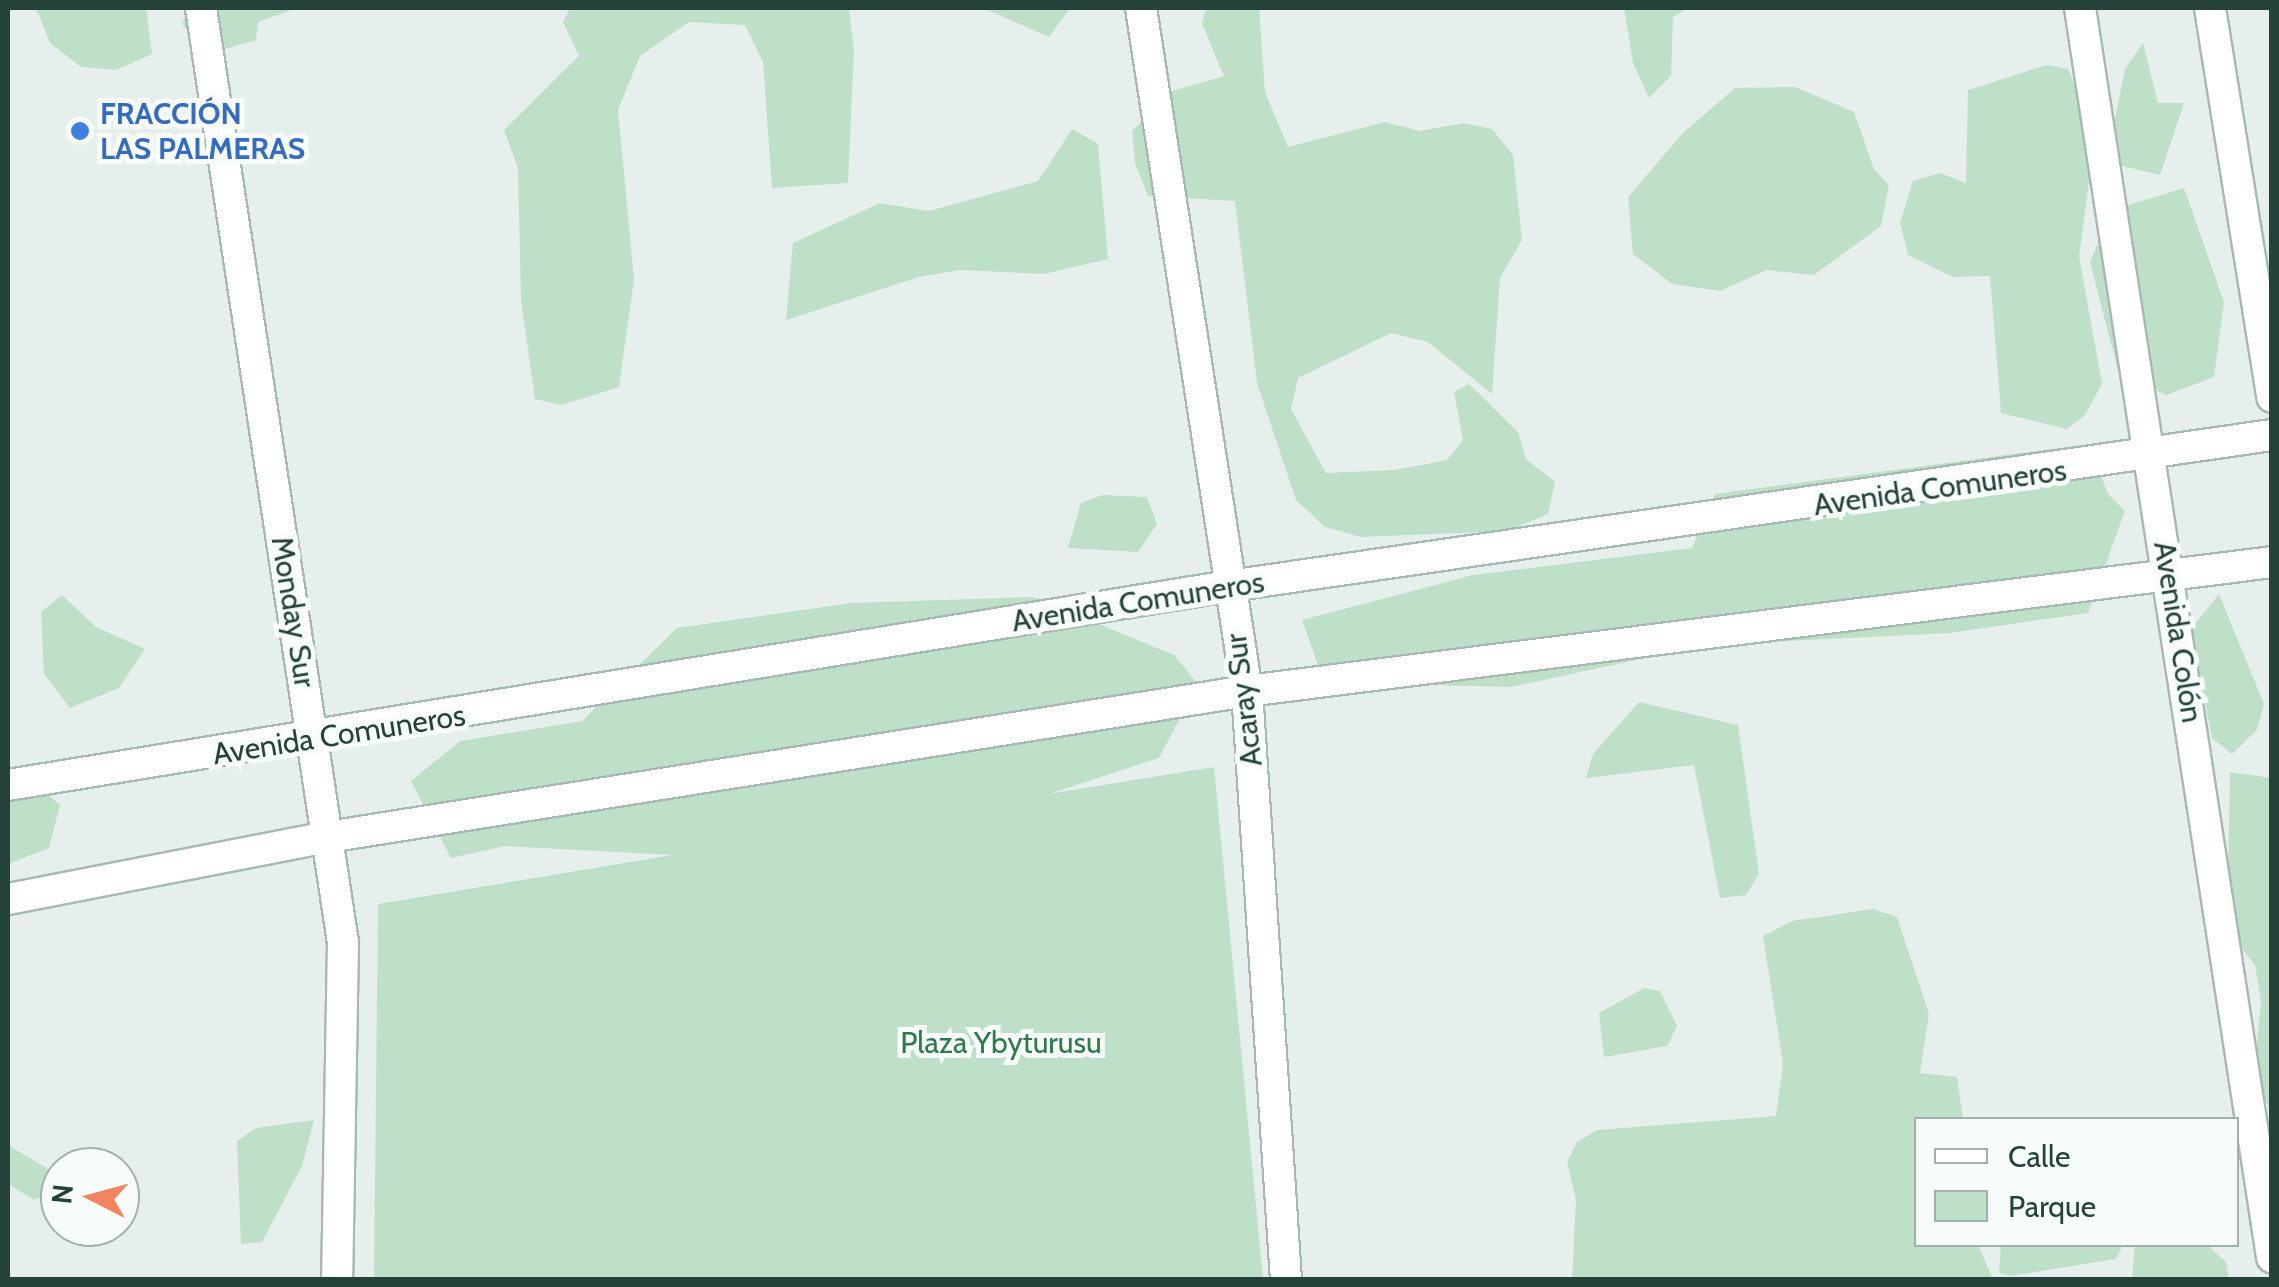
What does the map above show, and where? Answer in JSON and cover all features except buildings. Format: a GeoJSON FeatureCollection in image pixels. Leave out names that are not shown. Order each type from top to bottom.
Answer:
{"type":"FeatureCollection","features":[{"type":"Feature","properties":{"kind":"street","name":"Monday Sur"},"geometry":{"type":"LineString","coordinates":[[201,8],[343,942],[338,1280]]}},
{"type":"Feature","properties":{"kind":"street","name":"Acaray Sur"},"geometry":{"type":"LineString","coordinates":[[1141,8],[1247,691],[1286,1280]]}},
{"type":"Feature","properties":{"kind":"street","name":"Avenida Colón"},"geometry":{"type":"LineString","coordinates":[[2080,8],[2272,1257]]}},
{"type":"Feature","properties":{"kind":"street"},"geometry":{"type":"LineString","coordinates":[[2210,8],[2272,397]]}},
{"type":"Feature","properties":{"kind":"street","name":"Avenida Comuneros"},"geometry":{"type":"LineString","coordinates":[[8,785],[312,742],[1229,586],[2152,458],[2272,435]]}},
{"type":"Feature","properties":{"kind":"street"},"geometry":{"type":"LineString","coordinates":[[8,899],[328,836],[1247,691],[2272,562]]}},
{"type":"Feature","properties":{"kind":"green space"},"geometry":{"type":"Polygon","coordinates":[[[36,8],[146,8],[152,54],[116,70],[81,67],[50,43],[36,8]]]}},
{"type":"Feature","properties":{"kind":"green space"},"geometry":{"type":"Polygon","coordinates":[[[189,8],[297,8],[258,22],[256,40],[208,54],[182,24],[189,8]]]}},
{"type":"Feature","properties":{"kind":"green space"},"geometry":{"type":"Polygon","coordinates":[[[570,8],[849,8],[854,51],[848,183],[772,188],[763,62],[745,25],[689,22],[640,56],[618,110],[634,279],[619,387],[562,405],[535,399],[521,300],[518,168],[504,130],[579,56],[563,22],[570,8]]]}},
{"type":"Feature","properties":{"kind":"green space"},"geometry":{"type":"Polygon","coordinates":[[[983,8],[1070,8],[1049,37],[983,8]]]}},
{"type":"Feature","properties":{"kind":"green space"},"geometry":{"type":"Polygon","coordinates":[[[1206,8],[1259,8],[1265,92],[1288,147],[1385,122],[1420,131],[1463,123],[1492,129],[1513,155],[1522,240],[1500,278],[1492,394],[1428,342],[1391,333],[1298,378],[1291,409],[1326,473],[1395,470],[1447,460],[1463,440],[1454,392],[1469,384],[1518,432],[1526,459],[1555,482],[1548,514],[1507,531],[1361,537],[1325,527],[1296,500],[1257,383],[1235,201],[1148,196],[1135,163],[1132,131],[1172,91],[1224,76],[1202,24],[1206,8]]]}},
{"type":"Feature","properties":{"kind":"green space"},"geometry":{"type":"Polygon","coordinates":[[[1624,8],[1688,8],[1673,17],[1671,76],[1649,98],[1633,63],[1624,8]]]}},
{"type":"Feature","properties":{"kind":"green space"},"geometry":{"type":"Polygon","coordinates":[[[2143,43],[2158,103],[2184,103],[2160,175],[2118,165],[2114,124],[2125,69],[2143,43]]]}},
{"type":"Feature","properties":{"kind":"green space"},"geometry":{"type":"Polygon","coordinates":[[[2047,65],[2068,69],[2087,114],[2092,159],[2079,256],[2102,384],[2085,415],[2067,429],[2001,413],[1990,276],[1953,277],[1908,255],[1900,223],[1913,181],[1940,173],[1966,183],[1968,90],[2047,65]]]}},
{"type":"Feature","properties":{"kind":"green space"},"geometry":{"type":"Polygon","coordinates":[[[1795,87],[1854,112],[1874,169],[1889,185],[1881,226],[1814,275],[1767,270],[1720,291],[1672,284],[1633,254],[1628,197],[1683,133],[1735,88],[1795,87]]]}},
{"type":"Feature","properties":{"kind":"green space"},"geometry":{"type":"Polygon","coordinates":[[[1072,129],[1098,144],[1108,259],[1044,274],[960,270],[919,277],[786,320],[793,243],[880,203],[929,211],[1038,181],[1072,129]]]}},
{"type":"Feature","properties":{"kind":"green space"},"geometry":{"type":"Polygon","coordinates":[[[2184,188],[2224,302],[2214,377],[2166,395],[2118,371],[2090,262],[2112,210],[2184,188]]]}},
{"type":"Feature","properties":{"kind":"green space"},"geometry":{"type":"Polygon","coordinates":[[[2089,444],[2108,494],[2125,511],[2088,613],[1950,633],[1705,645],[1511,687],[1324,682],[1302,620],[1473,575],[1692,548],[1715,494],[2089,444]]]}},
{"type":"Feature","properties":{"kind":"green space"},"geometry":{"type":"Polygon","coordinates":[[[1103,495],[1147,497],[1157,524],[1138,552],[1068,548],[1081,503],[1103,495]]]}},
{"type":"Feature","properties":{"kind":"green space"},"geometry":{"type":"Polygon","coordinates":[[[2219,594],[2264,704],[2257,730],[2232,754],[2212,738],[2191,629],[2219,594]]]}},
{"type":"Feature","properties":{"kind":"green space"},"geometry":{"type":"Polygon","coordinates":[[[62,595],[96,627],[145,649],[119,688],[70,708],[44,674],[41,612],[62,595]]]}},
{"type":"Feature","properties":{"kind":"green space","name":"Plaza Ybyturusu"},"geometry":{"type":"Polygon","coordinates":[[[1033,597],[1174,655],[1198,684],[1159,758],[1049,794],[1214,767],[1263,1279],[374,1279],[378,904],[672,855],[505,846],[451,858],[411,781],[460,741],[582,721],[677,628],[852,603],[1033,597]]]}},
{"type":"Feature","properties":{"kind":"green space"},"geometry":{"type":"Polygon","coordinates":[[[1639,702],[1738,725],[1759,874],[1746,895],[1720,898],[1694,765],[1586,778],[1593,754],[1639,702]]]}},
{"type":"Feature","properties":{"kind":"green space"},"geometry":{"type":"Polygon","coordinates":[[[19,771],[60,805],[49,848],[8,864],[8,775],[19,771]]]}},
{"type":"Feature","properties":{"kind":"green space"},"geometry":{"type":"Polygon","coordinates":[[[2230,772],[2271,778],[2271,1160],[2270,1108],[2253,1081],[2261,1002],[2255,965],[2227,930],[2230,772]]]}},
{"type":"Feature","properties":{"kind":"green space"},"geometry":{"type":"Polygon","coordinates":[[[1873,909],[1897,917],[1929,1014],[1920,1073],[1957,1077],[1963,1117],[1914,1117],[1914,1247],[1979,1247],[1993,1279],[1572,1279],[1576,1200],[1567,1162],[1577,1142],[1597,1130],[1776,1116],[1783,1064],[1763,936],[1792,921],[1873,909]]]}},
{"type":"Feature","properties":{"kind":"green space"},"geometry":{"type":"Polygon","coordinates":[[[1644,988],[1660,991],[1677,1026],[1667,1046],[1604,1057],[1599,1013],[1644,988]]]}},
{"type":"Feature","properties":{"kind":"green space"},"geometry":{"type":"Polygon","coordinates":[[[314,1120],[302,1166],[262,1242],[241,1244],[237,1141],[256,1128],[314,1120]]]}},
{"type":"Feature","properties":{"kind":"green space"},"geometry":{"type":"Polygon","coordinates":[[[8,1145],[40,1164],[40,1197],[34,1200],[8,1184],[8,1145]]]}},
{"type":"Feature","properties":{"kind":"green space"},"geometry":{"type":"Polygon","coordinates":[[[2001,1247],[2122,1247],[2116,1259],[2010,1276],[1999,1273],[2001,1247]]]}},
{"type":"Feature","properties":{"kind":"green space"},"geometry":{"type":"Polygon","coordinates":[[[2135,1247],[2209,1247],[2226,1262],[2229,1279],[2132,1279],[2135,1247]]]}},
{"type":"Feature","properties":{"kind":"place","name":"FRACCIÓN LAS PALMERAS"},"geometry":{"type":"Point","coordinates":[80,131]}}]}
